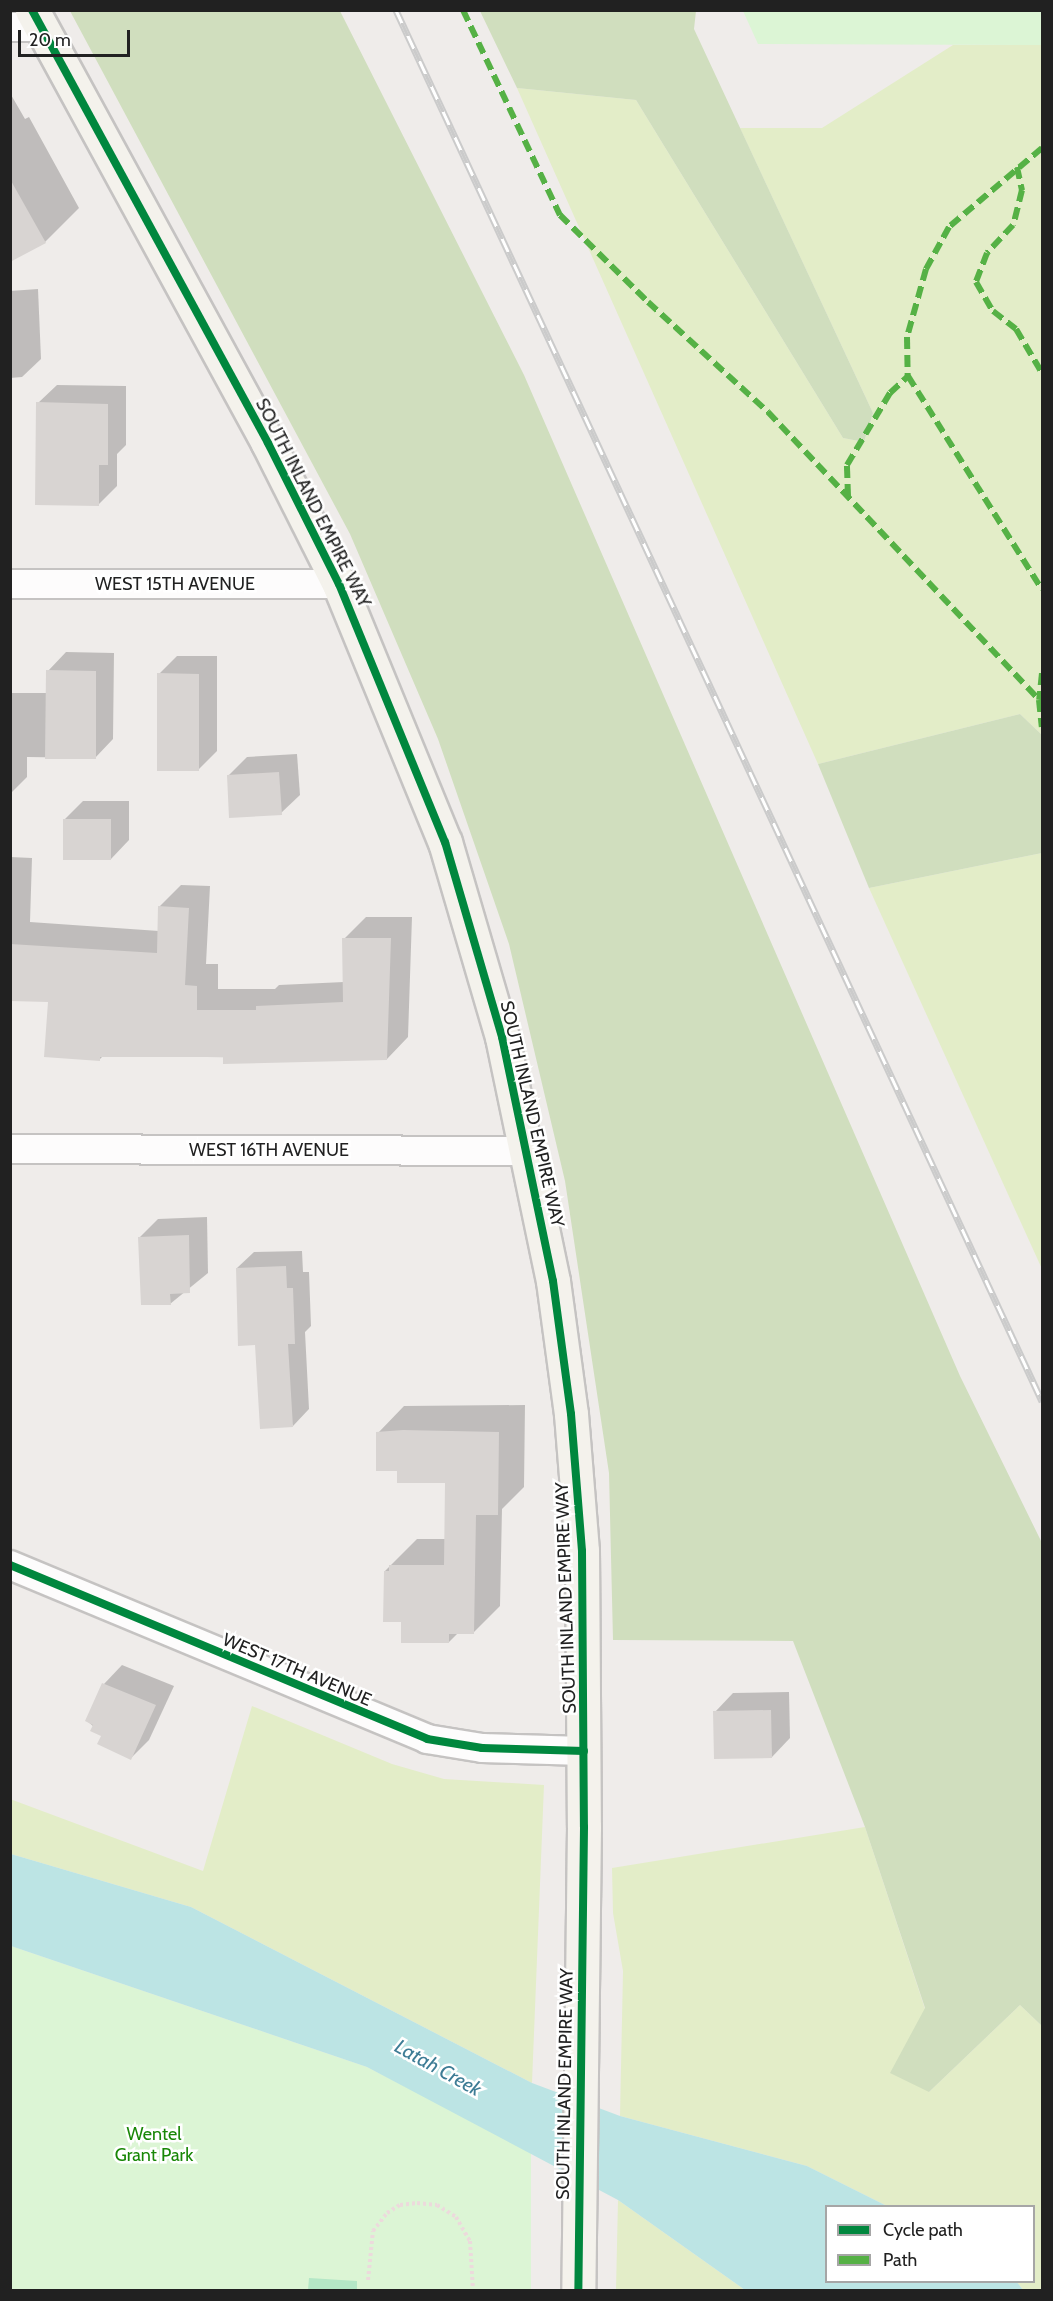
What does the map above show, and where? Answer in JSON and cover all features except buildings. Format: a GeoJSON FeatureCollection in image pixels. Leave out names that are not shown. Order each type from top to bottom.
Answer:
{"type":"FeatureCollection","features":[{"type":"Feature","properties":{"kind":"street","name":"SOUTH INLAND EMPIRE WAY"},"geometry":{"type":"LineString","coordinates":[[28,22],[268,444],[339,584],[445,842],[485,974],[528,1151],[563,1349],[577,1471],[582,1551],[584,1751],[578,2290]]}},
{"type":"Feature","properties":{"kind":"street","name":"WEST 15TH AVENUE"},"geometry":{"type":"LineString","coordinates":[[10,584],[339,584]]}},
{"type":"Feature","properties":{"kind":"street","name":"WEST 16TH AVENUE"},"geometry":{"type":"LineString","coordinates":[[10,1149],[528,1151]]}},
{"type":"Feature","properties":{"kind":"street","name":"WEST 17TH AVENUE"},"geometry":{"type":"LineString","coordinates":[[10,1565],[427,1739],[482,1748],[584,1751]]}},
{"type":"Feature","properties":{"kind":"path"},"geometry":{"type":"LineString","coordinates":[[368,2280],[373,2231],[387,2213],[400,2205],[417,2203],[437,2205],[456,2217],[470,2241],[473,2290]]}},
{"type":"Feature","properties":{"kind":"green space"},"geometry":{"type":"Polygon","coordinates":[[[70,11],[340,11],[524,375],[960,1376],[1042,1543],[1042,2026],[1020,2005],[929,2092],[890,2073],[925,2008],[865,1827],[793,1641],[613,1640],[609,1473],[565,1181],[509,944],[438,739],[350,534],[70,11]]]}},
{"type":"Feature","properties":{"kind":"green space"},"geometry":{"type":"Polygon","coordinates":[[[480,11],[696,11],[694,29],[873,413],[864,442],[843,438],[636,100],[517,88],[480,11]]]}},
{"type":"Feature","properties":{"kind":"green space"},"geometry":{"type":"Polygon","coordinates":[[[743,11],[1042,11],[1042,45],[758,44],[743,11]]]}},
{"type":"Feature","properties":{"kind":"green space"},"geometry":{"type":"Polygon","coordinates":[[[953,45],[1042,45],[1042,735],[1020,714],[818,764],[517,88],[636,100],[843,438],[864,442],[873,413],[740,128],[822,128],[953,45]]]}},
{"type":"Feature","properties":{"kind":"green space"},"geometry":{"type":"Polygon","coordinates":[[[1020,714],[1042,735],[1042,853],[869,888],[818,764],[1020,714]]]}},
{"type":"Feature","properties":{"kind":"green space"},"geometry":{"type":"Polygon","coordinates":[[[1042,853],[1042,1269],[869,888],[1042,853]]]}},
{"type":"Feature","properties":{"kind":"green space"},"geometry":{"type":"Polygon","coordinates":[[[252,1706],[392,1764],[444,1779],[544,1785],[532,2083],[191,1907],[11,1854],[10,1799],[203,1871],[252,1706]]]}},
{"type":"Feature","properties":{"kind":"green space"},"geometry":{"type":"Polygon","coordinates":[[[865,1827],[925,2009],[929,2092],[1020,2005],[1042,2026],[1042,2290],[1023,2290],[1018,2283],[1035,2283],[1035,2205],[885,2205],[807,2166],[620,2116],[623,1971],[613,1913],[612,1868],[865,1827]]]}},
{"type":"Feature","properties":{"kind":"green space","name":"Wentel Grant Park"},"geometry":{"type":"Polygon","coordinates":[[[11,1946],[367,2067],[531,2151],[531,2290],[11,2290],[11,1946]]]}},
{"type":"Feature","properties":{"kind":"green space"},"geometry":{"type":"Polygon","coordinates":[[[618,2200],[745,2290],[616,2290],[618,2200]]]}},
{"type":"Feature","properties":{"kind":"green space"},"geometry":{"type":"Polygon","coordinates":[[[309,2278],[357,2281],[357,2290],[308,2290],[309,2278]]]}},
{"type":"Feature","properties":{"kind":"water","name":"Latah Creek"},"geometry":{"type":"Polygon","coordinates":[[[11,1854],[191,1907],[532,2083],[620,2116],[807,2166],[885,2205],[825,2205],[825,2283],[1018,2283],[1023,2290],[745,2290],[618,2200],[367,2067],[11,1946],[11,1854]]]}},
{"type":"Feature","properties":{"kind":"railway"},"geometry":{"type":"LineString","coordinates":[[396,10],[1042,1401]]}},
{"type":"Feature","properties":{"kind":"marked path"},"geometry":{"type":"LineString","coordinates":[[463,10],[560,215],[648,302],[768,412],[1039,700]]}},
{"type":"Feature","properties":{"kind":"marked path"},"geometry":{"type":"LineString","coordinates":[[1042,148],[949,227],[926,269],[907,337],[908,376],[1042,590]]}},
{"type":"Feature","properties":{"kind":"marked path"},"geometry":{"type":"LineString","coordinates":[[1017,167],[1022,190],[1013,225],[987,253],[976,282],[993,311],[1016,329],[1042,373]]}},
{"type":"Feature","properties":{"kind":"marked path"},"geometry":{"type":"LineString","coordinates":[[848,496],[847,465],[890,393],[908,376]]}},
{"type":"Feature","properties":{"kind":"marked path"},"geometry":{"type":"LineString","coordinates":[[1042,673],[1039,700],[1042,727]]}},
{"type":"Feature","properties":{"kind":"cycle path"},"geometry":{"type":"LineString","coordinates":[[32,10],[268,443],[339,584],[445,842],[502,1037],[553,1281],[571,1414],[582,1551],[584,1827],[578,2290]]}},
{"type":"Feature","properties":{"kind":"cycle path"},"geometry":{"type":"LineString","coordinates":[[10,1565],[427,1739],[482,1748],[584,1751]]}}]}
